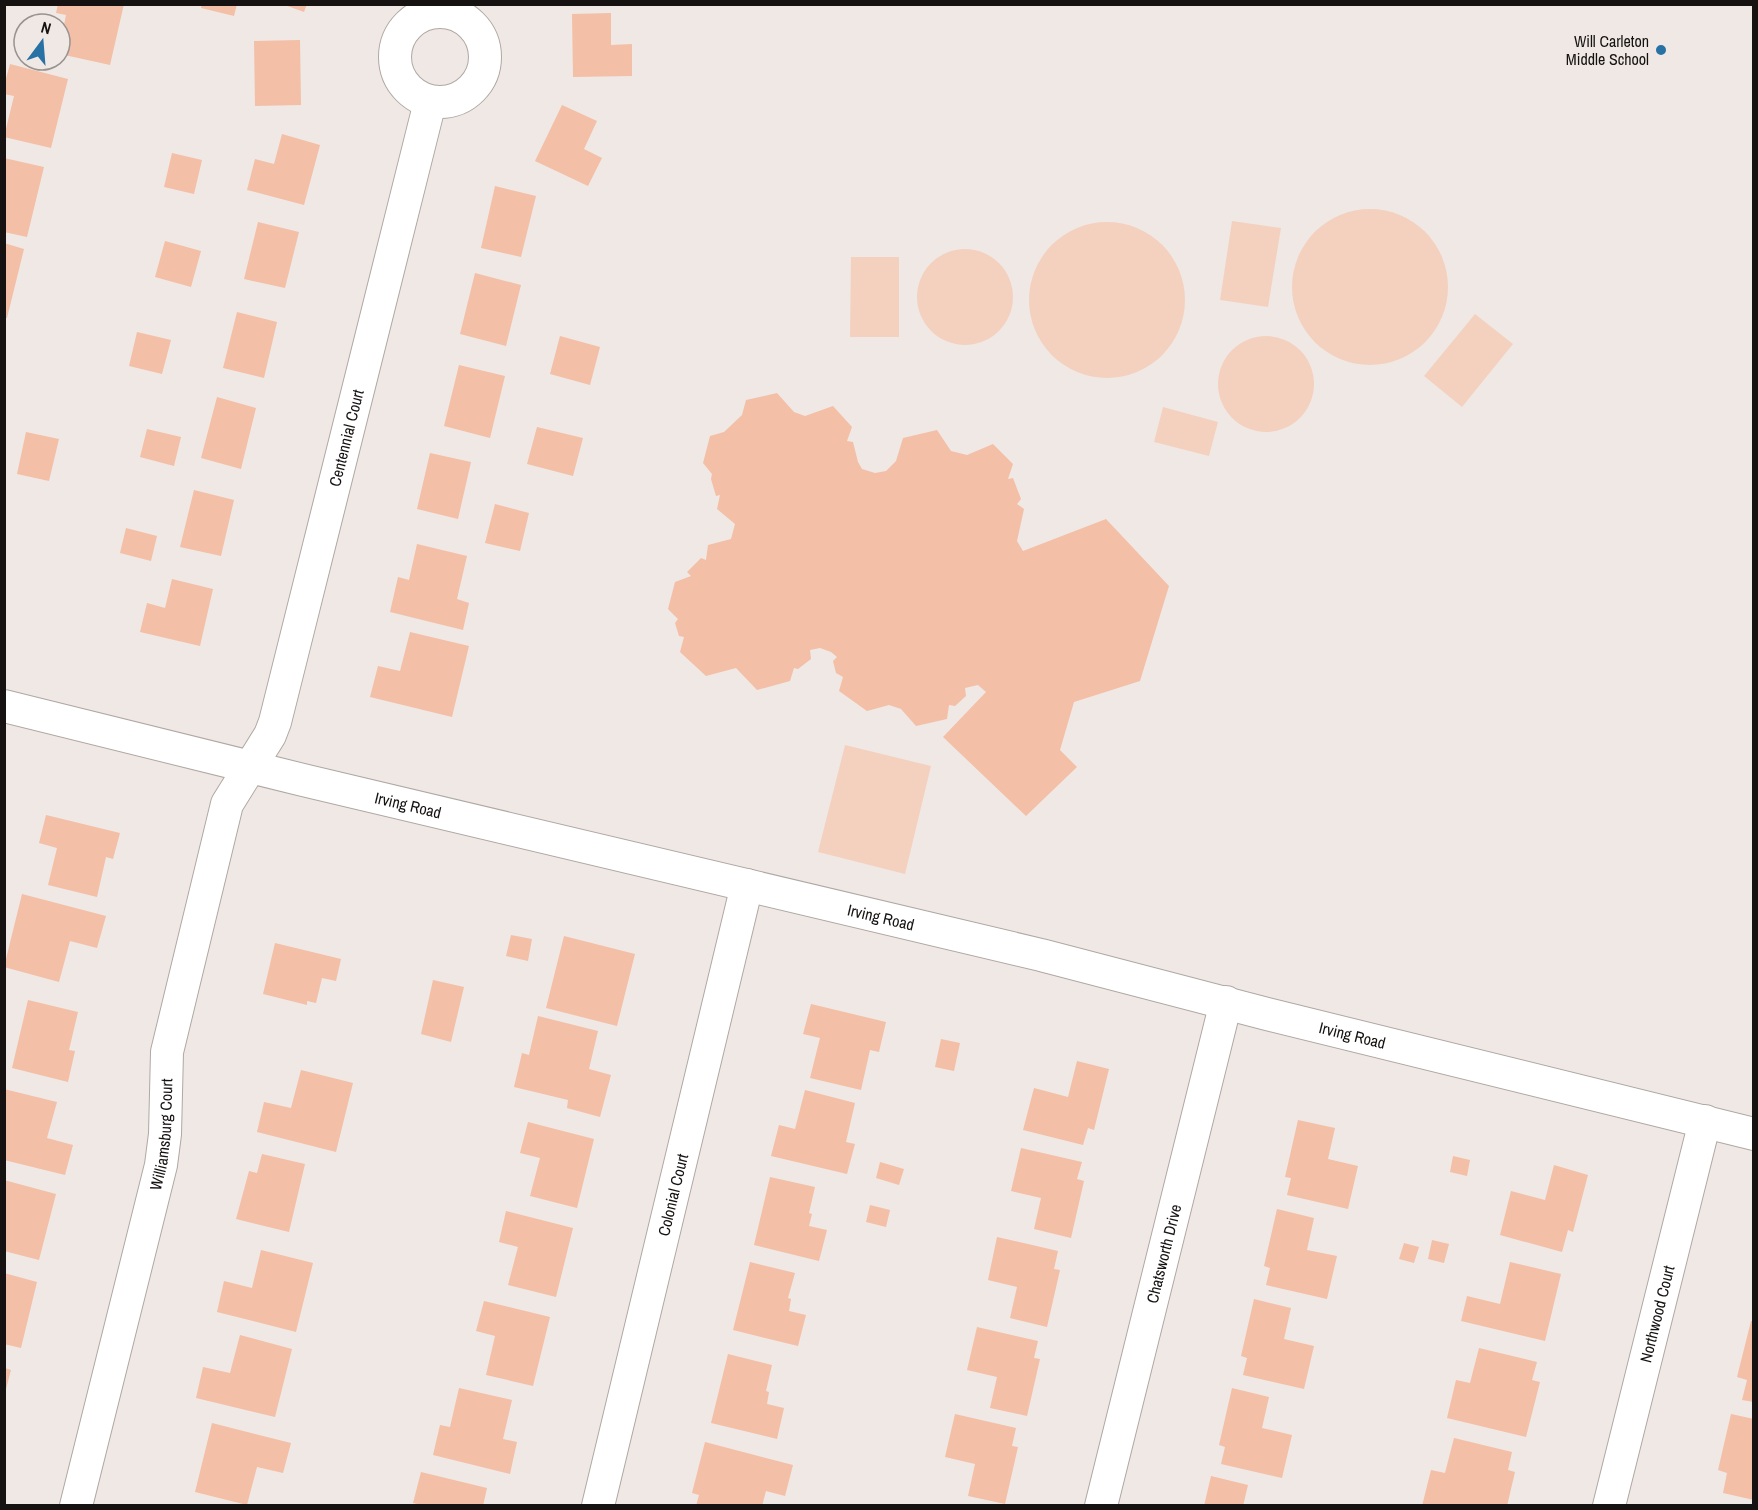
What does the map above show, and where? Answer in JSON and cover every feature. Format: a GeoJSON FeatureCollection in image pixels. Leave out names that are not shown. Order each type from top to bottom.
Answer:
{"type":"FeatureCollection","features":[{"type":"Feature","properties":{"kind":"street","name":"Centennial Court"},"geometry":{"type":"LineString","coordinates":[[249,767],[270,735],[275,722],[430,102]]}},
{"type":"Feature","properties":{"kind":"street","name":"Irving Road"},"geometry":{"type":"LineString","coordinates":[[4,706],[249,767],[1041,955],[1754,1134]]}},
{"type":"Feature","properties":{"kind":"street","name":"Williamsburg Court"},"geometry":{"type":"LineString","coordinates":[[75,1506],[161,1165],[165,1134],[167,1052],[175,1017],[227,804],[249,767]]}},
{"type":"Feature","properties":{"kind":"street","name":"Colonial Court"},"geometry":{"type":"LineString","coordinates":[[598,1506],[747,885]]}},
{"type":"Feature","properties":{"kind":"street","name":"Chatsworth Drive"},"geometry":{"type":"LineString","coordinates":[[1101,1506],[1226,1002]]}},
{"type":"Feature","properties":{"kind":"street","name":"Northwood Court"},"geometry":{"type":"LineString","coordinates":[[1609,1506],[1705,1121]]}},
{"type":"Feature","properties":{"kind":"shaded area"},"geometry":{"type":"Polygon","coordinates":[[[1370,209],[1400,215],[1425,232],[1442,257],[1448,287],[1442,317],[1425,342],[1400,359],[1370,365],[1340,359],[1315,342],[1298,317],[1292,287],[1298,257],[1315,232],[1340,215],[1370,209]]]}},
{"type":"Feature","properties":{"kind":"shaded area"},"geometry":{"type":"Polygon","coordinates":[[[1232,221],[1281,228],[1268,307],[1220,300],[1232,221]]]}},
{"type":"Feature","properties":{"kind":"shaded area"},"geometry":{"type":"Polygon","coordinates":[[[1107,222],[1137,228],[1162,245],[1179,270],[1185,300],[1179,330],[1162,355],[1137,372],[1107,378],[1077,372],[1052,355],[1035,330],[1029,300],[1035,270],[1052,245],[1077,228],[1107,222]]]}},
{"type":"Feature","properties":{"kind":"shaded area"},"geometry":{"type":"Polygon","coordinates":[[[965,249],[983,252],[999,263],[1010,279],[1013,297],[1010,315],[999,331],[983,342],[965,345],[947,342],[931,331],[920,315],[917,297],[920,279],[931,263],[947,252],[965,249]]]}},
{"type":"Feature","properties":{"kind":"shaded area"},"geometry":{"type":"Polygon","coordinates":[[[851,257],[899,257],[899,337],[850,337],[851,257]]]}},
{"type":"Feature","properties":{"kind":"shaded area"},"geometry":{"type":"Polygon","coordinates":[[[1475,314],[1513,344],[1462,407],[1424,376],[1475,314]]]}},
{"type":"Feature","properties":{"kind":"shaded area"},"geometry":{"type":"Polygon","coordinates":[[[1266,336],[1284,339],[1300,350],[1311,366],[1314,384],[1311,402],[1300,418],[1284,429],[1266,432],[1248,429],[1232,418],[1221,402],[1218,384],[1221,366],[1232,350],[1248,339],[1266,336]]]}},
{"type":"Feature","properties":{"kind":"shaded area"},"geometry":{"type":"Polygon","coordinates":[[[1163,407],[1218,422],[1209,456],[1154,442],[1163,407]]]}},
{"type":"Feature","properties":{"kind":"shaded area"},"geometry":{"type":"Polygon","coordinates":[[[845,745],[931,766],[905,874],[818,852],[845,745]]]}},
{"type":"Feature","properties":{"kind":"building"},"geometry":{"type":"Polygon","coordinates":[[[58,4],[124,4],[110,65],[72,57],[72,12],[56,12],[58,4]]]}},
{"type":"Feature","properties":{"kind":"building"},"geometry":{"type":"Polygon","coordinates":[[[202,4],[237,4],[234,16],[201,8],[202,4]]]}},
{"type":"Feature","properties":{"kind":"building"},"geometry":{"type":"Polygon","coordinates":[[[282,4],[307,4],[304,12],[282,4]]]}},
{"type":"Feature","properties":{"kind":"building"},"geometry":{"type":"Polygon","coordinates":[[[611,13],[611,45],[632,44],[632,76],[573,77],[572,14],[611,13]]]}},
{"type":"Feature","properties":{"kind":"building"},"geometry":{"type":"Polygon","coordinates":[[[300,40],[301,105],[255,106],[254,41],[300,40]]]}},
{"type":"Feature","properties":{"kind":"building"},"geometry":{"type":"Polygon","coordinates":[[[10,64],[12,65],[12,72],[41,72],[68,79],[51,148],[4,137],[14,96],[4,94],[10,64]]]}},
{"type":"Feature","properties":{"kind":"building"},"geometry":{"type":"Polygon","coordinates":[[[562,105],[597,121],[584,149],[602,158],[588,186],[535,161],[562,105]]]}},
{"type":"Feature","properties":{"kind":"building"},"geometry":{"type":"Polygon","coordinates":[[[282,134],[320,145],[304,205],[247,190],[255,159],[274,164],[282,134]]]}},
{"type":"Feature","properties":{"kind":"building"},"geometry":{"type":"Polygon","coordinates":[[[172,153],[202,160],[194,194],[164,187],[172,153]]]}},
{"type":"Feature","properties":{"kind":"building"},"geometry":{"type":"Polygon","coordinates":[[[4,158],[44,167],[27,237],[4,232],[4,158]]]}},
{"type":"Feature","properties":{"kind":"building"},"geometry":{"type":"Polygon","coordinates":[[[495,186],[536,196],[521,257],[481,248],[495,186]]]}},
{"type":"Feature","properties":{"kind":"building"},"geometry":{"type":"Polygon","coordinates":[[[258,222],[299,232],[285,288],[244,279],[258,222]]]}},
{"type":"Feature","properties":{"kind":"building"},"geometry":{"type":"Polygon","coordinates":[[[165,241],[201,251],[191,287],[155,277],[165,241]]]}},
{"type":"Feature","properties":{"kind":"building"},"geometry":{"type":"Polygon","coordinates":[[[4,243],[24,249],[7,318],[4,318],[4,243]]]}},
{"type":"Feature","properties":{"kind":"building"},"geometry":{"type":"Polygon","coordinates":[[[475,273],[521,285],[506,346],[460,334],[475,273]]]}},
{"type":"Feature","properties":{"kind":"building"},"geometry":{"type":"Polygon","coordinates":[[[237,312],[277,322],[264,378],[223,368],[237,312]]]}},
{"type":"Feature","properties":{"kind":"building"},"geometry":{"type":"Polygon","coordinates":[[[137,332],[171,340],[162,374],[129,366],[137,332]]]}},
{"type":"Feature","properties":{"kind":"building"},"geometry":{"type":"Polygon","coordinates":[[[560,336],[600,347],[590,385],[550,374],[560,336]]]}},
{"type":"Feature","properties":{"kind":"building"},"geometry":{"type":"Polygon","coordinates":[[[459,365],[505,376],[490,438],[444,426],[459,365]]]}},
{"type":"Feature","properties":{"kind":"building"},"geometry":{"type":"Polygon","coordinates":[[[777,393],[794,412],[805,416],[833,406],[852,427],[847,441],[853,442],[862,469],[875,473],[886,471],[896,461],[903,438],[937,430],[951,451],[967,455],[993,444],[1013,464],[1008,479],[1013,478],[1021,499],[1017,504],[1024,509],[1017,541],[1023,551],[1106,519],[1169,586],[1140,681],[1074,702],[1060,750],[1077,767],[1026,816],[943,737],[986,692],[978,685],[965,688],[966,696],[955,706],[949,705],[947,719],[916,726],[901,709],[889,705],[867,711],[839,691],[843,677],[836,673],[833,661],[837,657],[820,648],[810,650],[811,659],[798,669],[794,668],[790,681],[757,690],[736,668],[706,676],[680,652],[684,637],[679,636],[675,623],[678,619],[668,609],[675,582],[691,576],[687,572],[701,558],[706,560],[708,545],[731,539],[735,524],[717,509],[720,495],[716,496],[711,479],[712,474],[703,463],[710,436],[724,432],[742,415],[746,400],[777,393]]]}},
{"type":"Feature","properties":{"kind":"building"},"geometry":{"type":"Polygon","coordinates":[[[217,397],[256,408],[241,469],[201,458],[217,397]]]}},
{"type":"Feature","properties":{"kind":"building"},"geometry":{"type":"Polygon","coordinates":[[[537,427],[583,438],[573,476],[527,464],[537,427]]]}},
{"type":"Feature","properties":{"kind":"building"},"geometry":{"type":"Polygon","coordinates":[[[147,429],[181,437],[174,466],[140,457],[147,429]]]}},
{"type":"Feature","properties":{"kind":"building"},"geometry":{"type":"Polygon","coordinates":[[[26,432],[59,439],[49,481],[17,474],[26,432]]]}},
{"type":"Feature","properties":{"kind":"building"},"geometry":{"type":"Polygon","coordinates":[[[430,453],[471,462],[458,519],[417,509],[430,453]]]}},
{"type":"Feature","properties":{"kind":"building"},"geometry":{"type":"Polygon","coordinates":[[[194,490],[234,500],[221,556],[180,547],[194,490]]]}},
{"type":"Feature","properties":{"kind":"building"},"geometry":{"type":"Polygon","coordinates":[[[495,504],[529,513],[520,551],[485,543],[495,504]]]}},
{"type":"Feature","properties":{"kind":"building"},"geometry":{"type":"Polygon","coordinates":[[[126,528],[157,536],[151,561],[120,553],[126,528]]]}},
{"type":"Feature","properties":{"kind":"building"},"geometry":{"type":"Polygon","coordinates":[[[417,544],[467,556],[457,599],[469,603],[463,630],[390,612],[398,577],[409,580],[417,544]]]}},
{"type":"Feature","properties":{"kind":"building"},"geometry":{"type":"Polygon","coordinates":[[[172,579],[213,589],[200,646],[140,632],[147,603],[165,608],[172,579]]]}},
{"type":"Feature","properties":{"kind":"building"},"geometry":{"type":"Polygon","coordinates":[[[410,632],[469,646],[452,717],[370,697],[378,666],[400,671],[410,632]]]}},
{"type":"Feature","properties":{"kind":"building"},"geometry":{"type":"Polygon","coordinates":[[[46,815],[120,833],[113,859],[106,857],[97,897],[48,885],[57,848],[39,843],[46,815]]]}},
{"type":"Feature","properties":{"kind":"building"},"geometry":{"type":"Polygon","coordinates":[[[22,894],[106,916],[97,948],[70,941],[59,982],[4,967],[22,894]]]}},
{"type":"Feature","properties":{"kind":"building"},"geometry":{"type":"Polygon","coordinates":[[[511,935],[532,939],[528,961],[506,956],[511,935]]]}},
{"type":"Feature","properties":{"kind":"building"},"geometry":{"type":"Polygon","coordinates":[[[564,936],[635,954],[617,1026],[546,1008],[564,936]]]}},
{"type":"Feature","properties":{"kind":"building"},"geometry":{"type":"Polygon","coordinates":[[[275,943],[341,959],[336,981],[322,978],[316,1003],[307,1001],[307,1005],[263,994],[275,943]]]}},
{"type":"Feature","properties":{"kind":"building"},"geometry":{"type":"Polygon","coordinates":[[[433,980],[464,987],[451,1042],[421,1034],[433,980]]]}},
{"type":"Feature","properties":{"kind":"building"},"geometry":{"type":"Polygon","coordinates":[[[28,1000],[78,1012],[69,1050],[75,1051],[68,1082],[12,1068],[28,1000]]]}},
{"type":"Feature","properties":{"kind":"building"},"geometry":{"type":"Polygon","coordinates":[[[811,1004],[886,1022],[879,1052],[870,1050],[861,1090],[810,1078],[820,1038],[803,1034],[811,1004]]]}},
{"type":"Feature","properties":{"kind":"building"},"geometry":{"type":"Polygon","coordinates":[[[538,1016],[598,1031],[589,1069],[611,1075],[600,1117],[567,1108],[568,1100],[514,1087],[522,1053],[529,1055],[538,1016]]]}},
{"type":"Feature","properties":{"kind":"building"},"geometry":{"type":"Polygon","coordinates":[[[941,1039],[960,1043],[954,1071],[935,1067],[941,1039]]]}},
{"type":"Feature","properties":{"kind":"building"},"geometry":{"type":"Polygon","coordinates":[[[1077,1061],[1109,1069],[1094,1130],[1088,1128],[1083,1145],[1023,1130],[1034,1088],[1068,1097],[1077,1061]]]}},
{"type":"Feature","properties":{"kind":"building"},"geometry":{"type":"Polygon","coordinates":[[[301,1070],[353,1083],[336,1152],[257,1132],[264,1102],[291,1108],[301,1070]]]}},
{"type":"Feature","properties":{"kind":"building"},"geometry":{"type":"Polygon","coordinates":[[[4,1089],[57,1102],[47,1138],[73,1145],[65,1175],[4,1160],[4,1089]]]}},
{"type":"Feature","properties":{"kind":"building"},"geometry":{"type":"Polygon","coordinates":[[[805,1090],[855,1103],[846,1142],[855,1144],[847,1174],[771,1156],[779,1125],[795,1129],[805,1090]]]}},
{"type":"Feature","properties":{"kind":"building"},"geometry":{"type":"Polygon","coordinates":[[[1298,1120],[1335,1128],[1328,1159],[1358,1166],[1348,1209],[1287,1195],[1291,1178],[1285,1177],[1298,1120]]]}},
{"type":"Feature","properties":{"kind":"building"},"geometry":{"type":"Polygon","coordinates":[[[528,1122],[594,1139],[577,1208],[530,1196],[540,1158],[520,1153],[528,1122]]]}},
{"type":"Feature","properties":{"kind":"building"},"geometry":{"type":"Polygon","coordinates":[[[1021,1148],[1082,1162],[1077,1179],[1084,1181],[1071,1238],[1034,1229],[1041,1198],[1011,1191],[1021,1148]]]}},
{"type":"Feature","properties":{"kind":"building"},"geometry":{"type":"Polygon","coordinates":[[[262,1154],[305,1164],[289,1232],[236,1219],[249,1171],[257,1173],[262,1154]]]}},
{"type":"Feature","properties":{"kind":"building"},"geometry":{"type":"Polygon","coordinates":[[[1453,1156],[1470,1160],[1467,1176],[1450,1172],[1453,1156]]]}},
{"type":"Feature","properties":{"kind":"building"},"geometry":{"type":"Polygon","coordinates":[[[880,1162],[904,1169],[899,1185],[876,1178],[880,1162]]]}},
{"type":"Feature","properties":{"kind":"building"},"geometry":{"type":"Polygon","coordinates":[[[1554,1165],[1588,1175],[1573,1232],[1568,1230],[1562,1252],[1500,1235],[1511,1191],[1545,1200],[1554,1165]]]}},
{"type":"Feature","properties":{"kind":"building"},"geometry":{"type":"Polygon","coordinates":[[[770,1177],[815,1187],[809,1213],[812,1214],[809,1226],[827,1230],[819,1261],[754,1245],[770,1177]]]}},
{"type":"Feature","properties":{"kind":"building"},"geometry":{"type":"Polygon","coordinates":[[[4,1180],[56,1194],[39,1260],[4,1251],[4,1180]]]}},
{"type":"Feature","properties":{"kind":"building"},"geometry":{"type":"Polygon","coordinates":[[[870,1205],[890,1210],[886,1227],[866,1222],[870,1205]]]}},
{"type":"Feature","properties":{"kind":"building"},"geometry":{"type":"Polygon","coordinates":[[[1277,1209],[1314,1218],[1307,1250],[1337,1256],[1327,1299],[1266,1285],[1270,1268],[1264,1266],[1277,1209]]]}},
{"type":"Feature","properties":{"kind":"building"},"geometry":{"type":"Polygon","coordinates":[[[506,1211],[573,1228],[556,1297],[508,1285],[518,1247],[499,1242],[506,1211]]]}},
{"type":"Feature","properties":{"kind":"building"},"geometry":{"type":"Polygon","coordinates":[[[997,1237],[1058,1251],[1054,1269],[1060,1270],[1047,1327],[1010,1318],[1017,1287],[988,1280],[997,1237]]]}},
{"type":"Feature","properties":{"kind":"building"},"geometry":{"type":"Polygon","coordinates":[[[1432,1240],[1449,1244],[1444,1263],[1428,1259],[1432,1240]]]}},
{"type":"Feature","properties":{"kind":"building"},"geometry":{"type":"Polygon","coordinates":[[[1404,1243],[1419,1247],[1414,1263],[1399,1259],[1404,1243]]]}},
{"type":"Feature","properties":{"kind":"building"},"geometry":{"type":"Polygon","coordinates":[[[261,1250],[313,1263],[296,1332],[217,1312],[224,1281],[252,1288],[261,1250]]]}},
{"type":"Feature","properties":{"kind":"building"},"geometry":{"type":"Polygon","coordinates":[[[750,1262],[795,1273],[788,1298],[791,1299],[789,1311],[806,1315],[798,1346],[733,1330],[750,1262]]]}},
{"type":"Feature","properties":{"kind":"building"},"geometry":{"type":"Polygon","coordinates":[[[1510,1262],[1561,1274],[1545,1341],[1461,1321],[1467,1296],[1500,1304],[1510,1262]]]}},
{"type":"Feature","properties":{"kind":"building"},"geometry":{"type":"Polygon","coordinates":[[[4,1273],[37,1282],[21,1348],[4,1344],[4,1273]]]}},
{"type":"Feature","properties":{"kind":"building"},"geometry":{"type":"Polygon","coordinates":[[[1254,1299],[1291,1308],[1284,1339],[1314,1346],[1304,1389],[1243,1375],[1247,1358],[1241,1356],[1254,1299]]]}},
{"type":"Feature","properties":{"kind":"building"},"geometry":{"type":"Polygon","coordinates":[[[484,1301],[550,1317],[533,1386],[486,1375],[495,1336],[476,1331],[484,1301]]]}},
{"type":"Feature","properties":{"kind":"building"},"geometry":{"type":"Polygon","coordinates":[[[1751,1321],[1754,1321],[1754,1402],[1742,1400],[1747,1380],[1737,1377],[1751,1321]]]}},
{"type":"Feature","properties":{"kind":"building"},"geometry":{"type":"Polygon","coordinates":[[[977,1327],[1038,1341],[1034,1358],[1040,1359],[1027,1416],[990,1408],[997,1377],[967,1370],[977,1327]]]}},
{"type":"Feature","properties":{"kind":"building"},"geometry":{"type":"Polygon","coordinates":[[[240,1335],[292,1349],[275,1417],[196,1398],[203,1367],[230,1373],[240,1335]]]}},
{"type":"Feature","properties":{"kind":"building"},"geometry":{"type":"Polygon","coordinates":[[[1479,1348],[1537,1362],[1532,1380],[1540,1382],[1526,1437],[1447,1418],[1456,1380],[1470,1383],[1479,1348]]]}},
{"type":"Feature","properties":{"kind":"building"},"geometry":{"type":"Polygon","coordinates":[[[728,1354],[772,1365],[766,1391],[769,1392],[767,1404],[784,1408],[777,1439],[711,1423],[728,1354]]]}},
{"type":"Feature","properties":{"kind":"building"},"geometry":{"type":"Polygon","coordinates":[[[5,1368],[11,1370],[5,1393],[5,1368]]]}},
{"type":"Feature","properties":{"kind":"building"},"geometry":{"type":"Polygon","coordinates":[[[459,1388],[512,1400],[503,1439],[517,1442],[510,1474],[433,1455],[440,1425],[450,1427],[459,1388]]]}},
{"type":"Feature","properties":{"kind":"building"},"geometry":{"type":"Polygon","coordinates":[[[1232,1388],[1269,1397],[1262,1428],[1292,1435],[1282,1478],[1221,1464],[1225,1447],[1219,1445],[1232,1388]]]}},
{"type":"Feature","properties":{"kind":"building"},"geometry":{"type":"Polygon","coordinates":[[[955,1414],[1016,1428],[1012,1446],[1018,1447],[1005,1504],[968,1496],[975,1464],[945,1457],[955,1414]]]}},
{"type":"Feature","properties":{"kind":"building"},"geometry":{"type":"Polygon","coordinates":[[[1731,1414],[1754,1419],[1754,1500],[1723,1493],[1727,1473],[1718,1470],[1731,1414]]]}},
{"type":"Feature","properties":{"kind":"building"},"geometry":{"type":"Polygon","coordinates":[[[212,1423],[291,1443],[283,1473],[257,1467],[247,1505],[195,1492],[212,1423]]]}},
{"type":"Feature","properties":{"kind":"building"},"geometry":{"type":"Polygon","coordinates":[[[1454,1438],[1512,1452],[1508,1470],[1515,1472],[1507,1506],[1422,1506],[1431,1470],[1445,1473],[1454,1438]]]}},
{"type":"Feature","properties":{"kind":"building"},"geometry":{"type":"Polygon","coordinates":[[[705,1442],[793,1465],[785,1496],[766,1491],[762,1506],[696,1506],[699,1495],[692,1493],[705,1442]]]}},
{"type":"Feature","properties":{"kind":"building"},"geometry":{"type":"Polygon","coordinates":[[[421,1472],[487,1488],[483,1506],[426,1506],[413,1503],[421,1472]]]}},
{"type":"Feature","properties":{"kind":"building"},"geometry":{"type":"Polygon","coordinates":[[[1211,1476],[1248,1485],[1243,1506],[1204,1506],[1211,1476]]]}},
{"type":"Feature","properties":{"kind":"place","name":"Will Carleton Middle School"},"geometry":{"type":"Point","coordinates":[1661,50]}}]}
